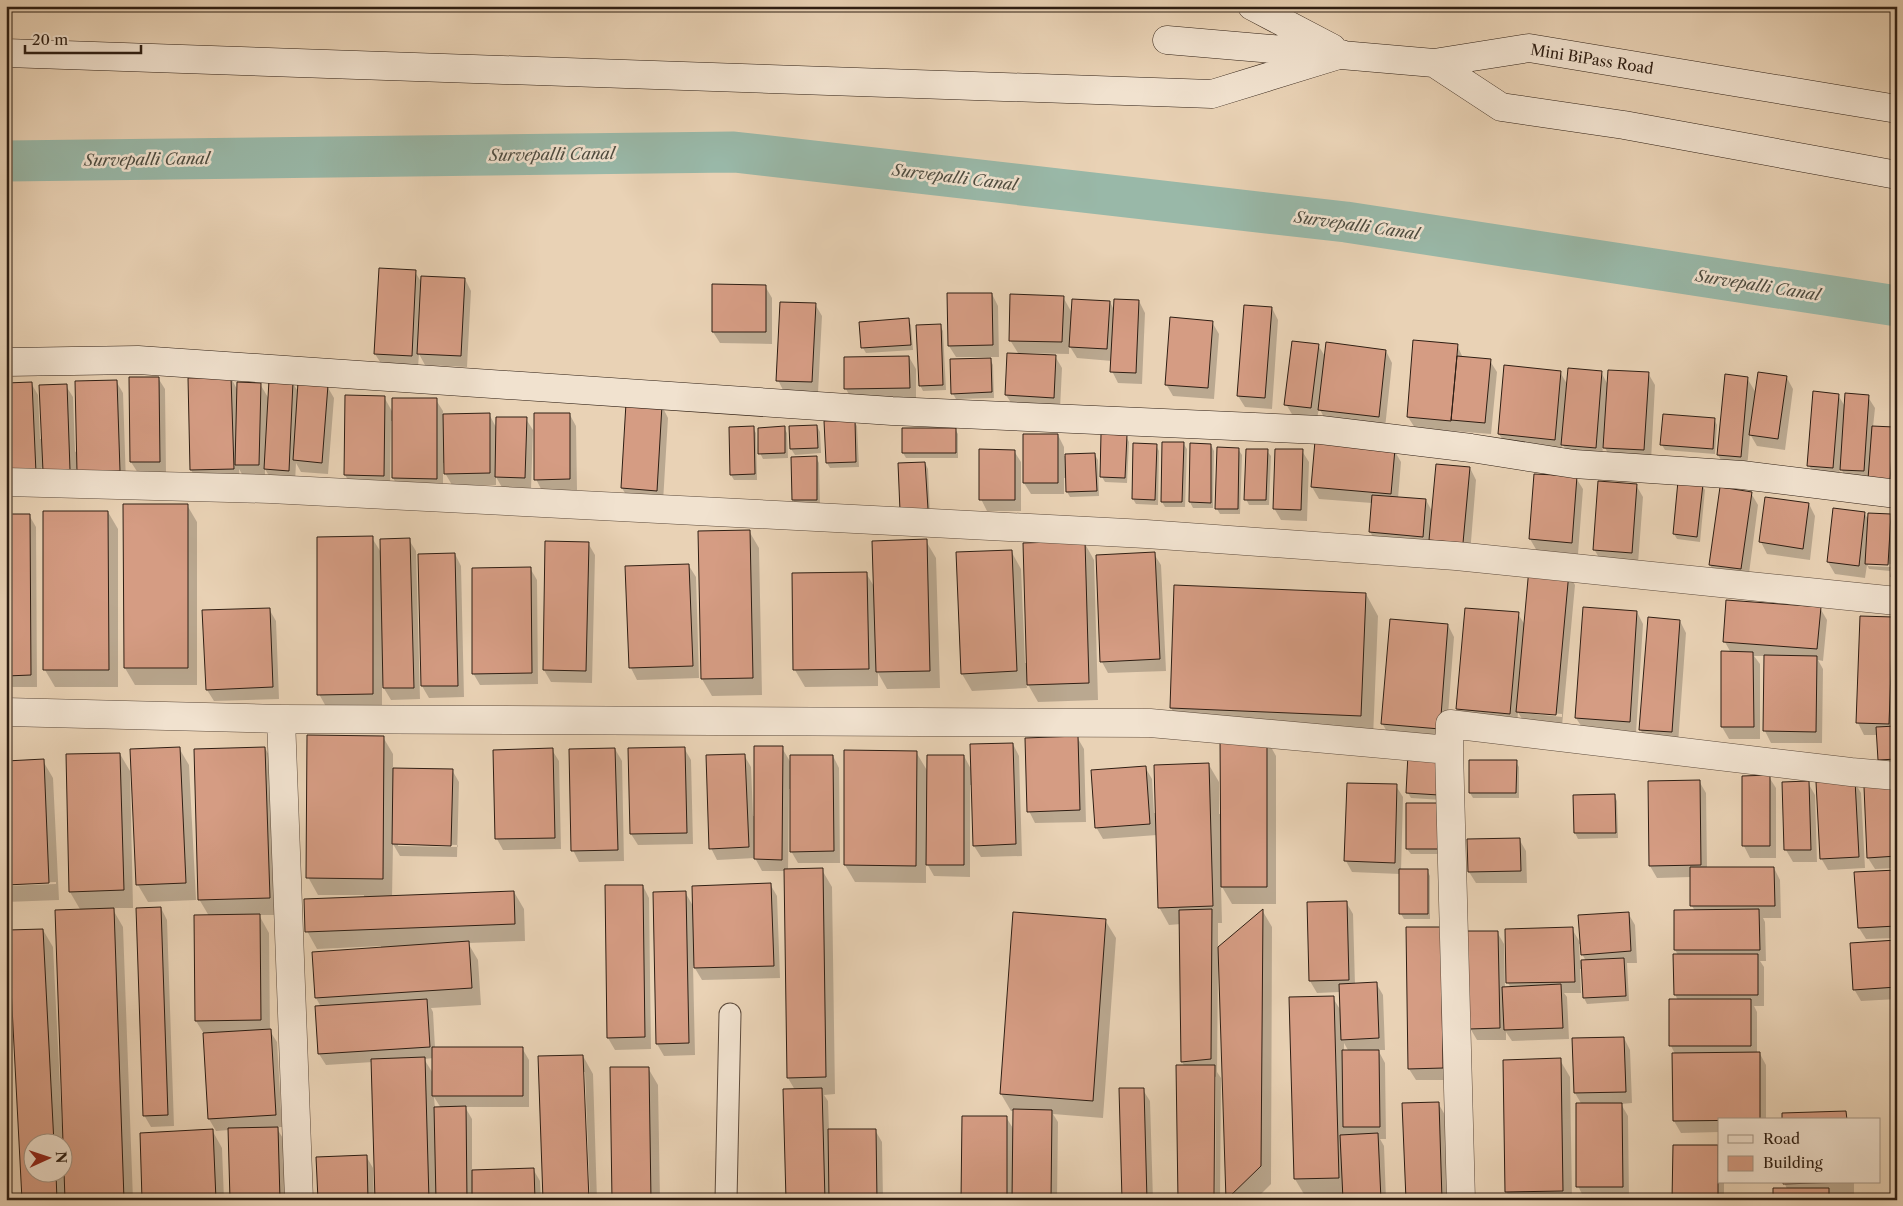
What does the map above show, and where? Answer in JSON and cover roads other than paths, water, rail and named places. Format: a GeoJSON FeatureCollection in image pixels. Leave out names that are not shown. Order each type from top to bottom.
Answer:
{"type":"FeatureCollection","features":[{"type":"Feature","properties":{"kind":"street"},"geometry":{"type":"LineString","coordinates":[[1252,6],[1342,54]]}},
{"type":"Feature","properties":{"kind":"street","name":"Mini BiPass Road"},"geometry":{"type":"LineString","coordinates":[[1167,40],[1434,63],[1530,48],[1897,109]]}},
{"type":"Feature","properties":{"kind":"street"},"geometry":{"type":"LineString","coordinates":[[6,52],[1212,94],[1342,54]]}},
{"type":"Feature","properties":{"kind":"street"},"geometry":{"type":"LineString","coordinates":[[1434,63],[1501,107],[1624,125],[1897,175]]}},
{"type":"Feature","properties":{"kind":"street"},"geometry":{"type":"LineString","coordinates":[[6,362],[138,360],[892,411],[1320,430],[1471,448],[1574,464],[1742,475],[1897,494]]}},
{"type":"Feature","properties":{"kind":"street"},"geometry":{"type":"LineString","coordinates":[[6,482],[270,488],[1146,534],[1456,556],[1897,601]]}},
{"type":"Feature","properties":{"kind":"street"},"geometry":{"type":"LineString","coordinates":[[6,712],[281,719],[1150,723],[1449,750]]}},
{"type":"Feature","properties":{"kind":"street"},"geometry":{"type":"LineString","coordinates":[[281,719],[299,1200]]}},
{"type":"Feature","properties":{"kind":"street"},"geometry":{"type":"LineString","coordinates":[[1461,1200],[1449,750],[1450,724],[1897,776]]}},
{"type":"Feature","properties":{"kind":"lane"},"geometry":{"type":"LineString","coordinates":[[726,1200],[730,1014]]}},
{"type":"Feature","properties":{"kind":"waterway","name":"Survepalli Canal"},"geometry":{"type":"LineString","coordinates":[[6,161],[734,152],[1346,222],[1897,306]]}}]}
